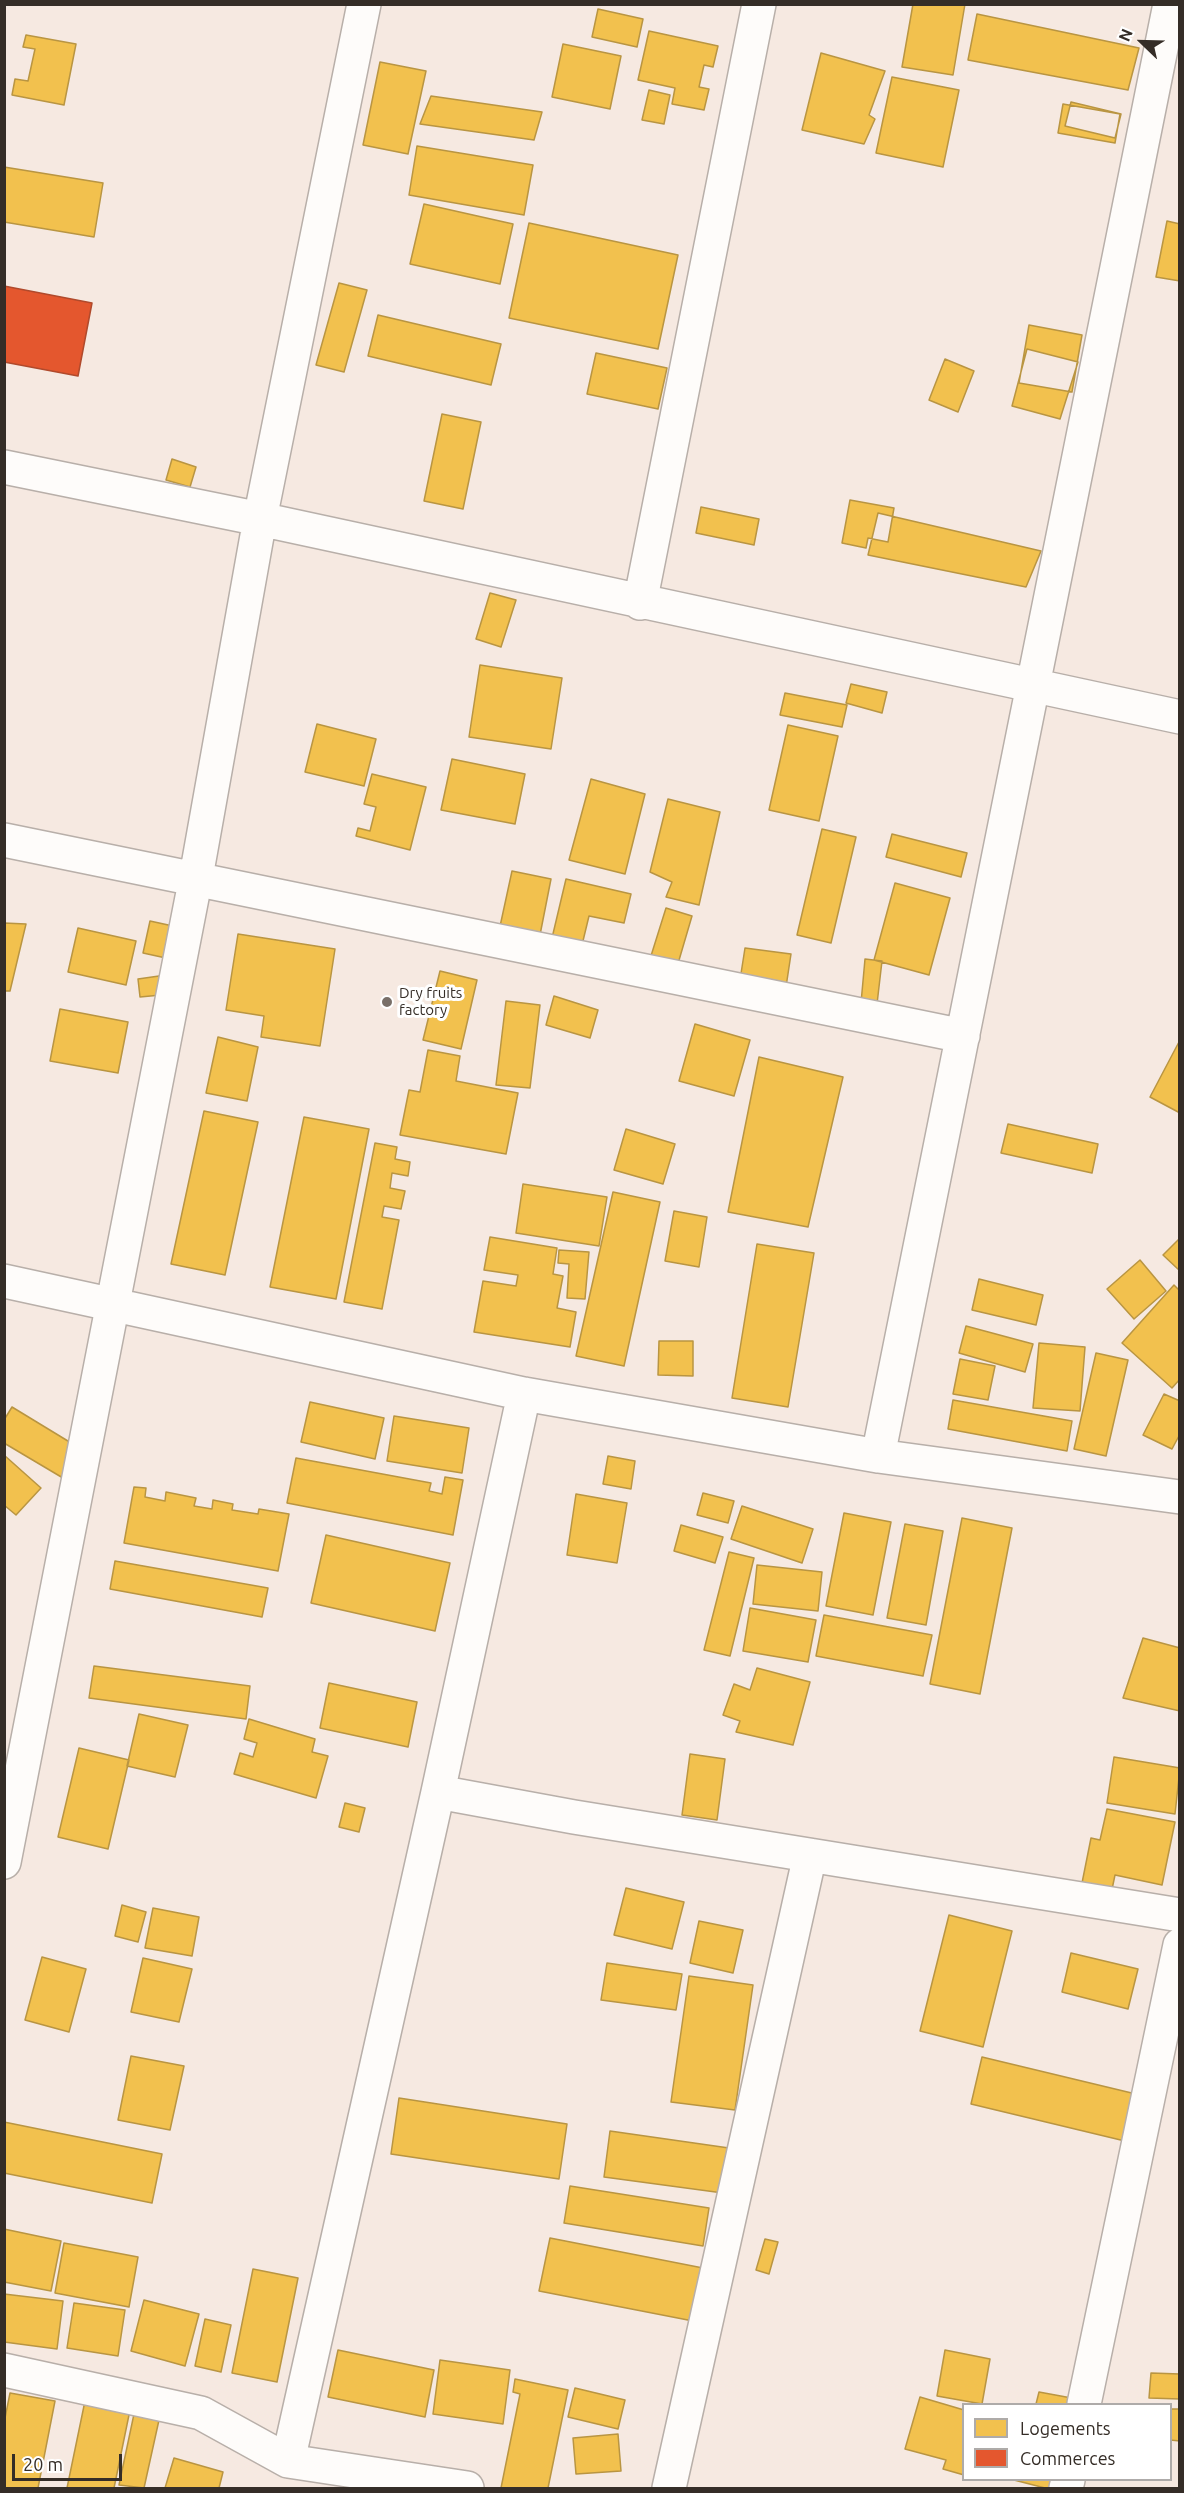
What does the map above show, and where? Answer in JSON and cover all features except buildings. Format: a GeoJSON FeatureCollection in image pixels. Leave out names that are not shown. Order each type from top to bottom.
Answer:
{"type":"FeatureCollection","features":[{"type":"Feature","properties":{"kind":"street"},"geometry":{"type":"LineString","coordinates":[[4,1862],[196,877],[260,519],[364,4]]}},
{"type":"Feature","properties":{"kind":"street"},"geometry":{"type":"LineString","coordinates":[[640,603],[759,4]]}},
{"type":"Feature","properties":{"kind":"street"},"geometry":{"type":"LineString","coordinates":[[878,1456],[963,1035],[1029,685],[1170,4]]}},
{"type":"Feature","properties":{"kind":"street"},"geometry":{"type":"LineString","coordinates":[[4,467],[260,519],[640,603],[1179,717]]}},
{"type":"Feature","properties":{"kind":"street"},"geometry":{"type":"LineString","coordinates":[[4,840],[196,877],[963,1035]]}},
{"type":"Feature","properties":{"kind":"street"},"geometry":{"type":"LineString","coordinates":[[4,1281],[524,1394],[878,1456],[1179,1497]]}},
{"type":"Feature","properties":{"kind":"street"},"geometry":{"type":"LineString","coordinates":[[288,2461],[438,1792],[524,1394]]}},
{"type":"Feature","properties":{"kind":"street"},"geometry":{"type":"LineString","coordinates":[[438,1792],[574,1817],[1179,1915]]}},
{"type":"Feature","properties":{"kind":"street"},"geometry":{"type":"LineString","coordinates":[[669,2488],[810,1855]]}},
{"type":"Feature","properties":{"kind":"street"},"geometry":{"type":"LineString","coordinates":[[1083,2403],[1179,1945]]}},
{"type":"Feature","properties":{"kind":"street"},"geometry":{"type":"LineString","coordinates":[[4,2370],[201,2413],[288,2461],[467,2488]]}},
{"type":"Feature","properties":{"kind":"place","name":"Dry fruits factory"},"geometry":{"type":"Point","coordinates":[387,1002]}}]}
